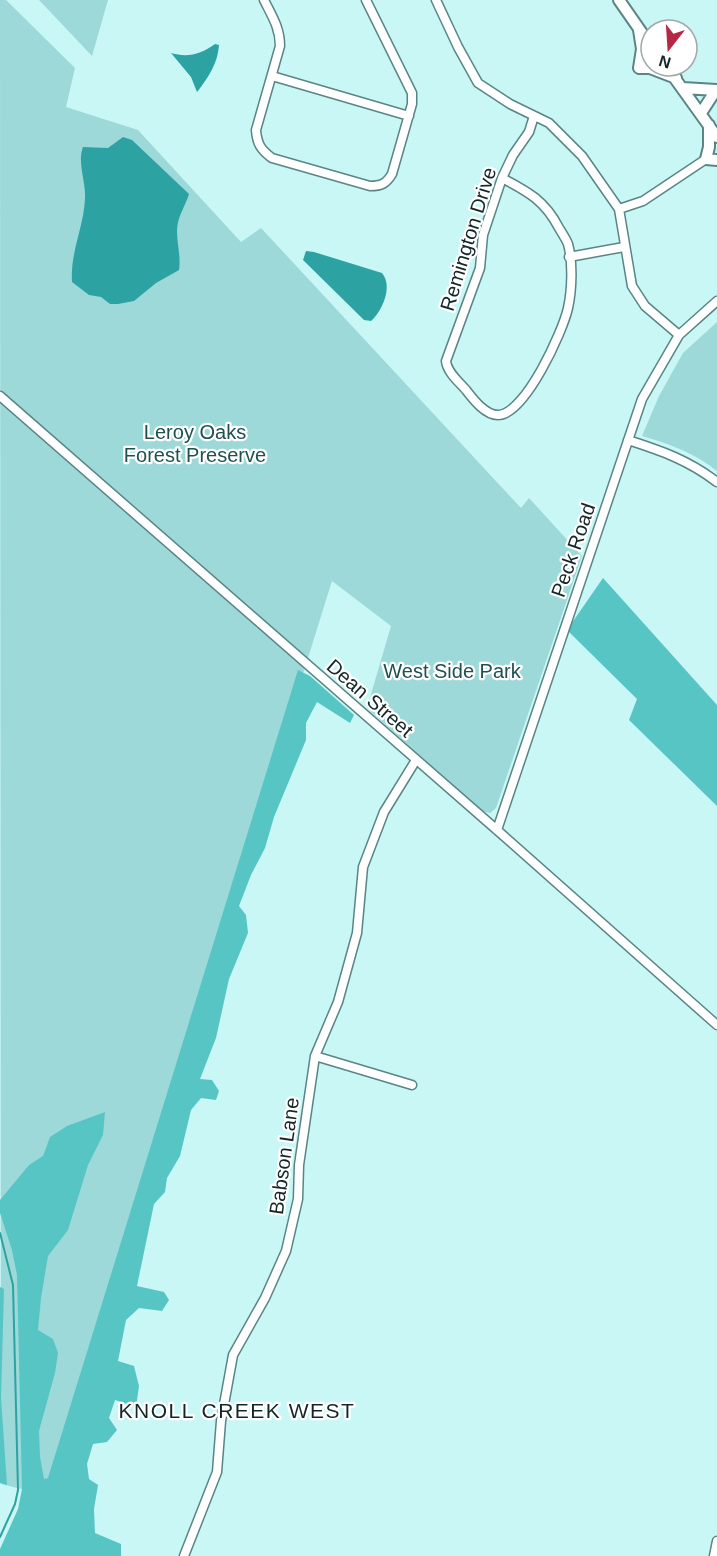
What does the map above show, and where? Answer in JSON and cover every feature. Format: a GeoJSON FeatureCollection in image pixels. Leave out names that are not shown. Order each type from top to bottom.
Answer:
{"type":"FeatureCollection","features":[{"type":"Feature","properties":{"kind":"main road"},"geometry":{"type":"LineString","coordinates":[[619,0],[639,30]]}},
{"type":"Feature","properties":{"kind":"main road"},"geometry":{"type":"LineString","coordinates":[[676,79],[717,137]]}},
{"type":"Feature","properties":{"kind":"main road"},"geometry":{"type":"LineString","coordinates":[[683,88],[716,90],[701,113]]}},
{"type":"Feature","properties":{"kind":"main road"},"geometry":{"type":"LineString","coordinates":[[709,125],[709,147],[712,159]]}},
{"type":"Feature","properties":{"kind":"street"},"geometry":{"type":"LineString","coordinates":[[264,0],[278,27],[280,46],[256,130],[256,140],[260,150],[272,158],[370,186],[377,186],[388,181],[392,174],[412,104],[412,93],[366,0]]}},
{"type":"Feature","properties":{"kind":"street"},"geometry":{"type":"LineString","coordinates":[[436,0],[478,83],[510,104],[549,123],[582,156],[619,209],[632,286],[645,306],[679,335]]}},
{"type":"Feature","properties":{"kind":"street"},"geometry":{"type":"LineString","coordinates":[[272,76],[409,116]]}},
{"type":"Feature","properties":{"kind":"street","name":"Remington Drive"},"geometry":{"type":"LineString","coordinates":[[534,116],[529,132],[513,155],[502,178],[483,235],[480,268],[446,361],[447,368],[488,412],[498,415],[507,412],[524,396],[544,368],[563,327],[568,307],[572,284],[569,257]]}},
{"type":"Feature","properties":{"kind":"street"},"geometry":{"type":"LineString","coordinates":[[619,209],[643,201],[712,159]]}},
{"type":"Feature","properties":{"kind":"street"},"geometry":{"type":"LineString","coordinates":[[502,178],[530,192],[550,211],[568,244],[569,257],[624,247]]}},
{"type":"Feature","properties":{"kind":"street","name":"Peck Road"},"geometry":{"type":"LineString","coordinates":[[497,830],[642,399],[679,335],[717,301]]}},
{"type":"Feature","properties":{"kind":"street","name":"Dean Street"},"geometry":{"type":"LineString","coordinates":[[0,396],[717,1025]]}},
{"type":"Feature","properties":{"kind":"street"},"geometry":{"type":"LineString","coordinates":[[627,440],[675,456],[698,468],[717,482]]}},
{"type":"Feature","properties":{"kind":"street","name":"Babson Lane"},"geometry":{"type":"LineString","coordinates":[[184,1556],[217,1472],[221,1420],[233,1355],[265,1298],[286,1249],[298,1199],[299,1166],[315,1056],[338,1002],[357,933],[363,867],[384,812],[416,760]]}},
{"type":"Feature","properties":{"kind":"street"},"geometry":{"type":"LineString","coordinates":[[315,1056],[412,1085]]}},
{"type":"Feature","properties":{"kind":"street"},"geometry":{"type":"LineString","coordinates":[[714,1556],[717,1541]]}},
{"type":"Feature","properties":{"kind":"green space","name":"Leroy Oaks Forest Preserve"},"geometry":{"type":"Polygon","coordinates":[[[0,0],[6,0],[75,68],[66,107],[138,130],[241,242],[261,228],[521,508],[529,498],[582,556],[496,808],[490,813],[481,811],[367,708],[391,626],[332,581],[46,1495],[1,1484],[0,0]]]}},
{"type":"Feature","properties":{"kind":"green space"},"geometry":{"type":"Polygon","coordinates":[[[39,0],[108,0],[92,56],[39,0]]]}},
{"type":"Feature","properties":{"kind":"green space"},"geometry":{"type":"Polygon","coordinates":[[[717,322],[717,471],[681,450],[642,436],[659,396],[683,353],[717,322]]]}},
{"type":"Feature","properties":{"kind":"shaded area"},"geometry":{"type":"Polygon","coordinates":[[[215,44],[219,45],[214,64],[209,76],[197,92],[191,77],[171,53],[194,54],[215,44]]]}},
{"type":"Feature","properties":{"kind":"shaded area"},"geometry":{"type":"Polygon","coordinates":[[[123,137],[132,140],[189,194],[177,226],[179,270],[156,283],[134,301],[110,304],[101,297],[89,295],[72,282],[75,250],[84,209],[85,192],[81,153],[83,147],[108,148],[123,137]]]}},
{"type":"Feature","properties":{"kind":"shaded area"},"geometry":{"type":"Polygon","coordinates":[[[306,251],[382,273],[387,284],[387,291],[383,304],[371,321],[364,320],[303,260],[306,251]]]}},
{"type":"Feature","properties":{"kind":"shaded area"},"geometry":{"type":"Polygon","coordinates":[[[603,578],[717,705],[717,806],[629,720],[637,699],[567,630],[603,578]]]}},
{"type":"Feature","properties":{"kind":"shaded area"},"geometry":{"type":"Polygon","coordinates":[[[298,670],[310,676],[354,715],[350,723],[317,702],[306,723],[306,740],[274,817],[265,848],[239,906],[246,915],[248,933],[229,979],[216,1038],[200,1079],[212,1080],[219,1091],[216,1100],[201,1098],[191,1110],[180,1156],[167,1178],[165,1192],[154,1204],[137,1286],[164,1292],[169,1300],[162,1311],[139,1308],[126,1320],[118,1361],[134,1366],[139,1386],[136,1407],[115,1400],[109,1418],[117,1430],[107,1442],[93,1444],[87,1464],[89,1479],[98,1485],[94,1509],[95,1533],[121,1544],[121,1556],[0,1556],[0,1549],[18,1509],[22,1489],[17,1275],[0,1213],[0,1200],[29,1165],[43,1156],[50,1137],[67,1126],[105,1112],[103,1135],[88,1165],[68,1230],[48,1256],[41,1298],[38,1330],[53,1339],[58,1353],[55,1373],[39,1431],[44,1479],[48,1478],[298,670]]]}},
{"type":"Feature","properties":{"kind":"shaded area"},"geometry":{"type":"Polygon","coordinates":[[[0,1287],[4,1289],[1,1398],[7,1485],[0,1483],[0,1287]]]}},
{"type":"Feature","properties":{"kind":"waterway"},"geometry":{"type":"LineString","coordinates":[[0,1233],[13,1285],[18,1490],[15,1504],[0,1537]]}},
{"type":"Feature","properties":{"kind":"district","name":"KNOLL CREEK WEST"},"geometry":{"type":"Point","coordinates":[237,1411]}},
{"type":"Feature","properties":{"kind":"park label","name":"West Side Park"},"geometry":{"type":"Point","coordinates":[452,671]}}]}
